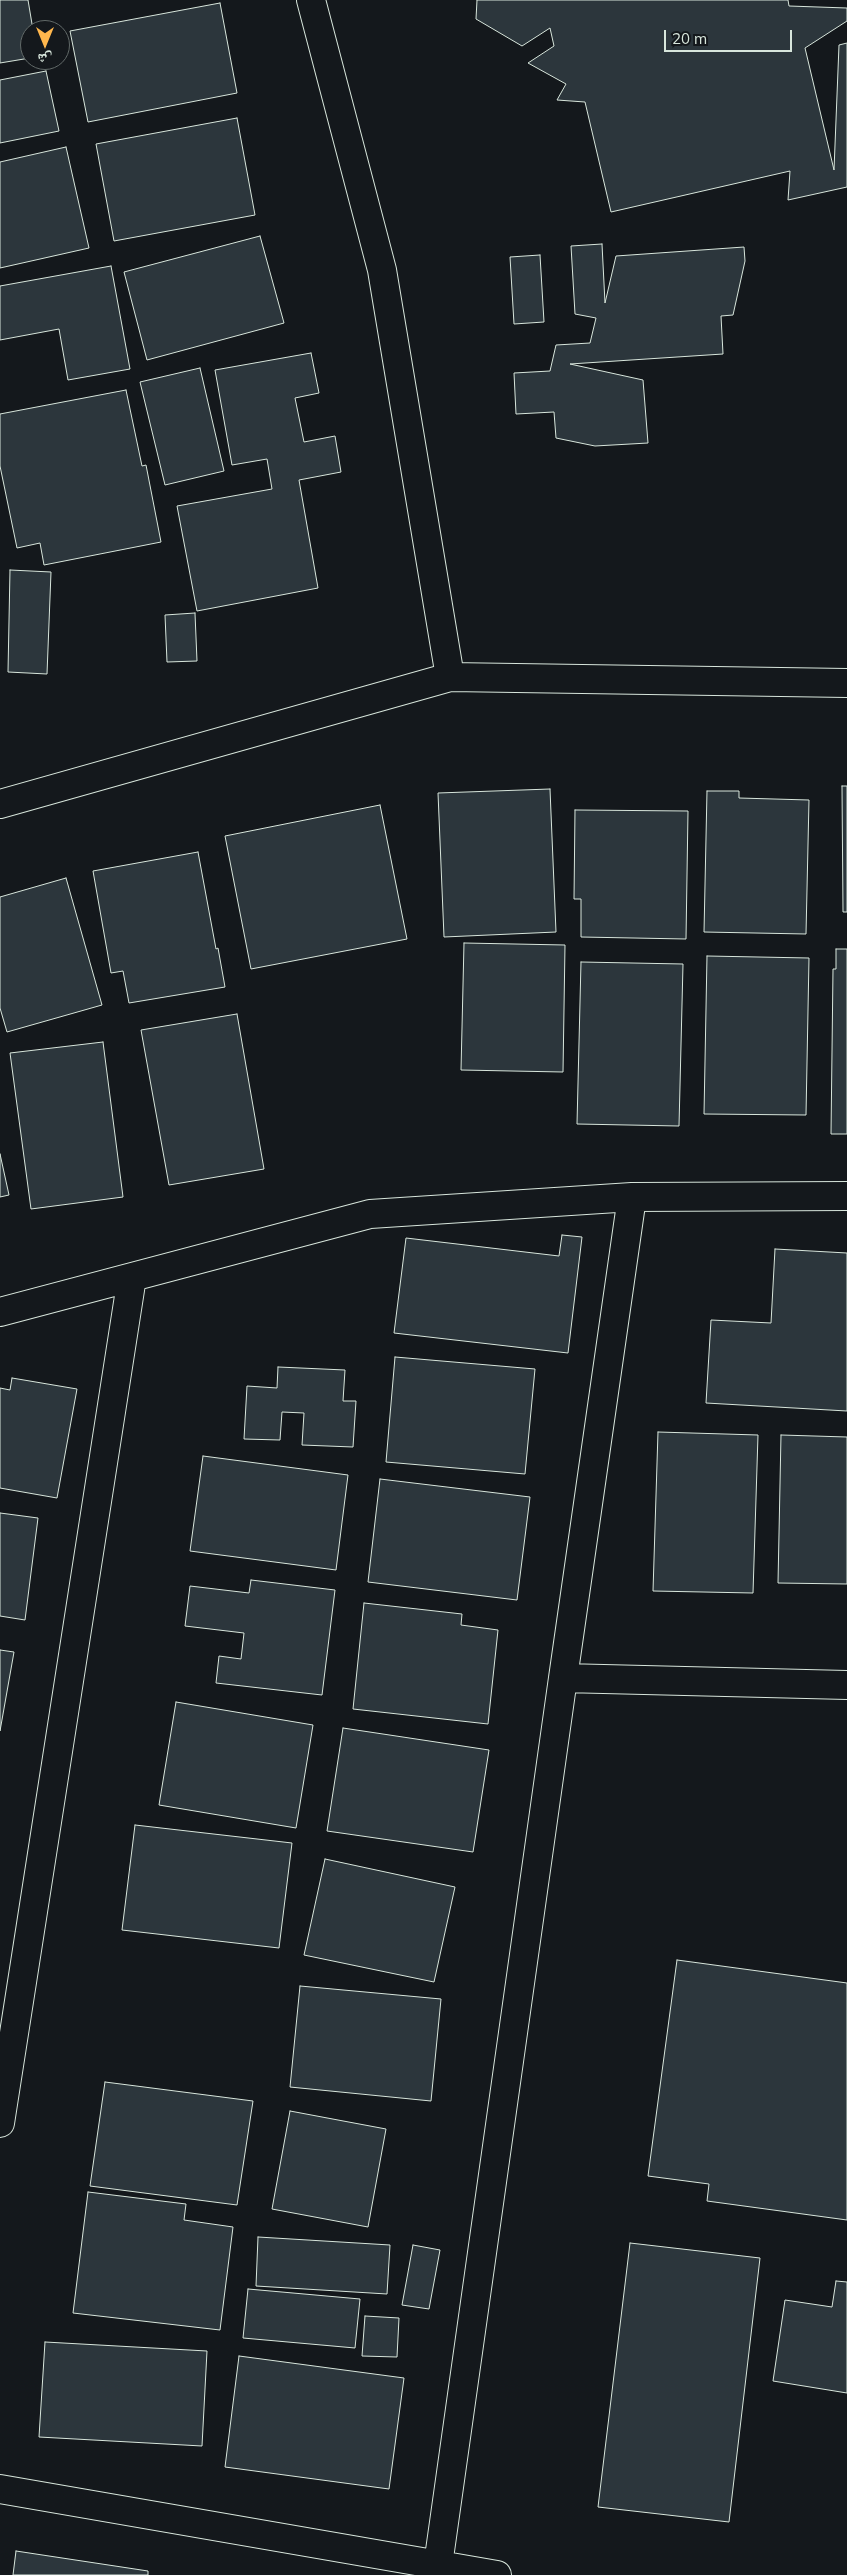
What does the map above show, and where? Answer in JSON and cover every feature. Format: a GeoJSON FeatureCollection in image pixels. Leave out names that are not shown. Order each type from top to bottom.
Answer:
{"type":"FeatureCollection","features":[{"type":"Feature","properties":{"kind":"street"},"geometry":{"type":"LineString","coordinates":[[311,0],[382,270],[450,676]]}},
{"type":"Feature","properties":{"kind":"street"},"geometry":{"type":"LineString","coordinates":[[0,804],[450,676],[847,683]]}},
{"type":"Feature","properties":{"kind":"street"},"geometry":{"type":"LineString","coordinates":[[0,1312],[370,1214],[632,1197],[847,1196]]}},
{"type":"Feature","properties":{"kind":"street"},"geometry":{"type":"LineString","coordinates":[[438,2565],[632,1197]]}},
{"type":"Feature","properties":{"kind":"street"},"geometry":{"type":"LineString","coordinates":[[0,2123],[132,1277]]}},
{"type":"Feature","properties":{"kind":"street"},"geometry":{"type":"LineString","coordinates":[[563,1678],[847,1686]]}},
{"type":"Feature","properties":{"kind":"street"},"geometry":{"type":"LineString","coordinates":[[0,2489],[497,2575]]}},
{"type":"Feature","properties":{"kind":"building"},"geometry":{"type":"Polygon","coordinates":[[[0,0],[28,0],[31,20],[20,20],[20,60],[0,63],[0,0]]]}},
{"type":"Feature","properties":{"kind":"building"},"geometry":{"type":"Polygon","coordinates":[[[477,0],[788,0],[789,6],[847,8],[847,21],[805,48],[834,170],[839,45],[847,43],[847,187],[788,200],[790,171],[611,212],[585,102],[557,100],[566,84],[528,63],[554,46],[550,28],[522,46],[476,19],[477,0]]]}},
{"type":"Feature","properties":{"kind":"building"},"geometry":{"type":"Polygon","coordinates":[[[220,3],[237,93],[88,122],[70,31],[220,3]]]}},
{"type":"Feature","properties":{"kind":"building"},"geometry":{"type":"Polygon","coordinates":[[[46,71],[59,131],[0,143],[0,80],[46,71]]]}},
{"type":"Feature","properties":{"kind":"building"},"geometry":{"type":"Polygon","coordinates":[[[237,118],[255,215],[114,241],[96,144],[237,118]]]}},
{"type":"Feature","properties":{"kind":"building"},"geometry":{"type":"Polygon","coordinates":[[[66,147],[89,248],[0,268],[0,162],[66,147]]]}},
{"type":"Feature","properties":{"kind":"building"},"geometry":{"type":"Polygon","coordinates":[[[260,236],[284,323],[147,360],[124,272],[260,236]]]}},
{"type":"Feature","properties":{"kind":"building"},"geometry":{"type":"Polygon","coordinates":[[[602,244],[605,303],[616,256],[744,247],[745,261],[733,315],[721,316],[723,354],[570,364],[643,380],[648,443],[595,446],[556,438],[554,412],[516,414],[514,373],[550,371],[556,345],[590,343],[596,318],[575,314],[571,246],[602,244]]]}},
{"type":"Feature","properties":{"kind":"building"},"geometry":{"type":"Polygon","coordinates":[[[540,255],[544,322],[514,324],[510,257],[540,255]]]}},
{"type":"Feature","properties":{"kind":"building"},"geometry":{"type":"Polygon","coordinates":[[[111,266],[130,369],[68,380],[59,329],[0,340],[0,286],[111,266]]]}},
{"type":"Feature","properties":{"kind":"building"},"geometry":{"type":"Polygon","coordinates":[[[311,353],[319,393],[295,398],[304,442],[335,436],[341,472],[299,480],[318,588],[197,611],[177,506],[272,489],[267,459],[232,465],[215,370],[311,353]]]}},
{"type":"Feature","properties":{"kind":"building"},"geometry":{"type":"Polygon","coordinates":[[[200,368],[224,471],[165,485],[140,382],[200,368]]]}},
{"type":"Feature","properties":{"kind":"building"},"geometry":{"type":"Polygon","coordinates":[[[126,390],[142,466],[146,465],[161,542],[44,565],[40,543],[17,548],[0,466],[0,414],[126,390]]]}},
{"type":"Feature","properties":{"kind":"building"},"geometry":{"type":"Polygon","coordinates":[[[10,570],[51,572],[47,674],[8,672],[10,570]]]}},
{"type":"Feature","properties":{"kind":"building"},"geometry":{"type":"Polygon","coordinates":[[[195,613],[197,661],[167,662],[165,615],[195,613]]]}},
{"type":"Feature","properties":{"kind":"building"},"geometry":{"type":"Polygon","coordinates":[[[842,786],[847,786],[847,912],[843,912],[842,786]]]}},
{"type":"Feature","properties":{"kind":"building"},"geometry":{"type":"Polygon","coordinates":[[[550,789],[556,932],[444,937],[438,793],[550,789]]]}},
{"type":"Feature","properties":{"kind":"building"},"geometry":{"type":"Polygon","coordinates":[[[707,791],[739,791],[739,798],[809,800],[806,934],[704,932],[707,791]]]}},
{"type":"Feature","properties":{"kind":"building"},"geometry":{"type":"Polygon","coordinates":[[[380,805],[407,939],[251,969],[225,836],[380,805]]]}},
{"type":"Feature","properties":{"kind":"building"},"geometry":{"type":"Polygon","coordinates":[[[575,810],[688,811],[686,939],[581,937],[581,899],[574,899],[575,810]]]}},
{"type":"Feature","properties":{"kind":"building"},"geometry":{"type":"Polygon","coordinates":[[[198,852],[225,987],[129,1003],[123,971],[111,973],[93,871],[198,852]]]}},
{"type":"Feature","properties":{"kind":"building"},"geometry":{"type":"Polygon","coordinates":[[[66,878],[102,1005],[7,1032],[0,1008],[0,897],[66,878]]]}},
{"type":"Feature","properties":{"kind":"building"},"geometry":{"type":"Polygon","coordinates":[[[464,943],[565,945],[563,1072],[461,1070],[464,943]]]}},
{"type":"Feature","properties":{"kind":"building"},"geometry":{"type":"Polygon","coordinates":[[[836,949],[847,949],[847,1134],[831,1134],[833,969],[836,969],[836,949]]]}},
{"type":"Feature","properties":{"kind":"building"},"geometry":{"type":"Polygon","coordinates":[[[707,956],[809,958],[806,1115],[704,1114],[707,956]]]}},
{"type":"Feature","properties":{"kind":"building"},"geometry":{"type":"Polygon","coordinates":[[[581,962],[683,964],[679,1126],[577,1124],[581,962]]]}},
{"type":"Feature","properties":{"kind":"building"},"geometry":{"type":"Polygon","coordinates":[[[237,1014],[264,1169],[169,1185],[141,1030],[237,1014]]]}},
{"type":"Feature","properties":{"kind":"building"},"geometry":{"type":"Polygon","coordinates":[[[103,1042],[123,1197],[31,1209],[10,1053],[103,1042]]]}},
{"type":"Feature","properties":{"kind":"building"},"geometry":{"type":"Polygon","coordinates":[[[0,1154],[9,1195],[0,1197],[0,1154]]]}},
{"type":"Feature","properties":{"kind":"building"},"geometry":{"type":"Polygon","coordinates":[[[562,1235],[582,1237],[568,1353],[394,1333],[406,1238],[559,1256],[562,1235]]]}},
{"type":"Feature","properties":{"kind":"building"},"geometry":{"type":"Polygon","coordinates":[[[775,1249],[847,1253],[847,1411],[706,1403],[711,1320],[771,1323],[775,1249]]]}},
{"type":"Feature","properties":{"kind":"building"},"geometry":{"type":"Polygon","coordinates":[[[395,1357],[535,1369],[525,1474],[386,1462],[395,1357]]]}},
{"type":"Feature","properties":{"kind":"building"},"geometry":{"type":"Polygon","coordinates":[[[278,1367],[345,1370],[343,1401],[356,1401],[353,1447],[302,1445],[304,1413],[282,1412],[280,1440],[244,1439],[247,1386],[277,1388],[278,1367]]]}},
{"type":"Feature","properties":{"kind":"building"},"geometry":{"type":"Polygon","coordinates":[[[12,1378],[77,1389],[57,1498],[0,1488],[0,1388],[10,1390],[12,1378]]]}},
{"type":"Feature","properties":{"kind":"building"},"geometry":{"type":"Polygon","coordinates":[[[658,1432],[758,1435],[753,1593],[653,1591],[658,1432]]]}},
{"type":"Feature","properties":{"kind":"building"},"geometry":{"type":"Polygon","coordinates":[[[781,1435],[847,1437],[847,1584],[778,1583],[781,1435]]]}},
{"type":"Feature","properties":{"kind":"building"},"geometry":{"type":"Polygon","coordinates":[[[203,1456],[348,1475],[336,1570],[190,1551],[203,1456]]]}},
{"type":"Feature","properties":{"kind":"building"},"geometry":{"type":"Polygon","coordinates":[[[380,1479],[530,1497],[517,1600],[368,1582],[380,1479]]]}},
{"type":"Feature","properties":{"kind":"building"},"geometry":{"type":"Polygon","coordinates":[[[0,1513],[38,1518],[25,1620],[0,1616],[0,1513]]]}},
{"type":"Feature","properties":{"kind":"building"},"geometry":{"type":"Polygon","coordinates":[[[251,1580],[335,1590],[322,1695],[216,1683],[219,1656],[241,1659],[244,1633],[185,1626],[190,1586],[249,1593],[251,1580]]]}},
{"type":"Feature","properties":{"kind":"building"},"geometry":{"type":"Polygon","coordinates":[[[364,1603],[462,1614],[461,1625],[498,1630],[488,1724],[353,1709],[364,1603]]]}},
{"type":"Feature","properties":{"kind":"building"},"geometry":{"type":"Polygon","coordinates":[[[0,1650],[14,1652],[0,1731],[0,1650]]]}},
{"type":"Feature","properties":{"kind":"building"},"geometry":{"type":"Polygon","coordinates":[[[176,1702],[313,1725],[296,1828],[159,1805],[176,1702]]]}},
{"type":"Feature","properties":{"kind":"building"},"geometry":{"type":"Polygon","coordinates":[[[343,1728],[489,1750],[473,1852],[327,1831],[343,1728]]]}},
{"type":"Feature","properties":{"kind":"building"},"geometry":{"type":"Polygon","coordinates":[[[135,1825],[292,1843],[279,1948],[122,1930],[135,1825]]]}},
{"type":"Feature","properties":{"kind":"building"},"geometry":{"type":"Polygon","coordinates":[[[325,1859],[455,1887],[434,1982],[304,1955],[325,1859]]]}},
{"type":"Feature","properties":{"kind":"building"},"geometry":{"type":"Polygon","coordinates":[[[677,1960],[847,1983],[847,2220],[707,2201],[709,2184],[648,2176],[677,1960]]]}},
{"type":"Feature","properties":{"kind":"building"},"geometry":{"type":"Polygon","coordinates":[[[300,1986],[441,1999],[431,2101],[290,2087],[300,1986]]]}},
{"type":"Feature","properties":{"kind":"building"},"geometry":{"type":"Polygon","coordinates":[[[105,2082],[253,2101],[237,2205],[90,2186],[105,2082]]]}},
{"type":"Feature","properties":{"kind":"building"},"geometry":{"type":"Polygon","coordinates":[[[290,2111],[386,2129],[368,2227],[272,2209],[290,2111]]]}},
{"type":"Feature","properties":{"kind":"building"},"geometry":{"type":"Polygon","coordinates":[[[88,2192],[186,2204],[184,2220],[233,2227],[220,2330],[73,2313],[88,2192]]]}},
{"type":"Feature","properties":{"kind":"building"},"geometry":{"type":"Polygon","coordinates":[[[258,2237],[390,2245],[387,2294],[256,2286],[258,2237]]]}},
{"type":"Feature","properties":{"kind":"building"},"geometry":{"type":"Polygon","coordinates":[[[630,2243],[760,2258],[729,2522],[598,2507],[630,2243]]]}},
{"type":"Feature","properties":{"kind":"building"},"geometry":{"type":"Polygon","coordinates":[[[413,2245],[440,2250],[429,2309],[402,2305],[413,2245]]]}},
{"type":"Feature","properties":{"kind":"building"},"geometry":{"type":"Polygon","coordinates":[[[836,2281],[847,2282],[847,2393],[773,2381],[785,2300],[832,2307],[836,2281]]]}},
{"type":"Feature","properties":{"kind":"building"},"geometry":{"type":"Polygon","coordinates":[[[248,2289],[360,2299],[355,2348],[243,2338],[248,2289]]]}},
{"type":"Feature","properties":{"kind":"building"},"geometry":{"type":"Polygon","coordinates":[[[365,2316],[399,2318],[397,2357],[362,2356],[365,2316]]]}},
{"type":"Feature","properties":{"kind":"building"},"geometry":{"type":"Polygon","coordinates":[[[45,2342],[207,2351],[202,2446],[39,2437],[45,2342]]]}},
{"type":"Feature","properties":{"kind":"building"},"geometry":{"type":"Polygon","coordinates":[[[239,2356],[404,2378],[389,2489],[225,2467],[239,2356]]]}},
{"type":"Feature","properties":{"kind":"building"},"geometry":{"type":"Polygon","coordinates":[[[16,2551],[148,2571],[148,2575],[13,2575],[16,2551]]]}}]}
